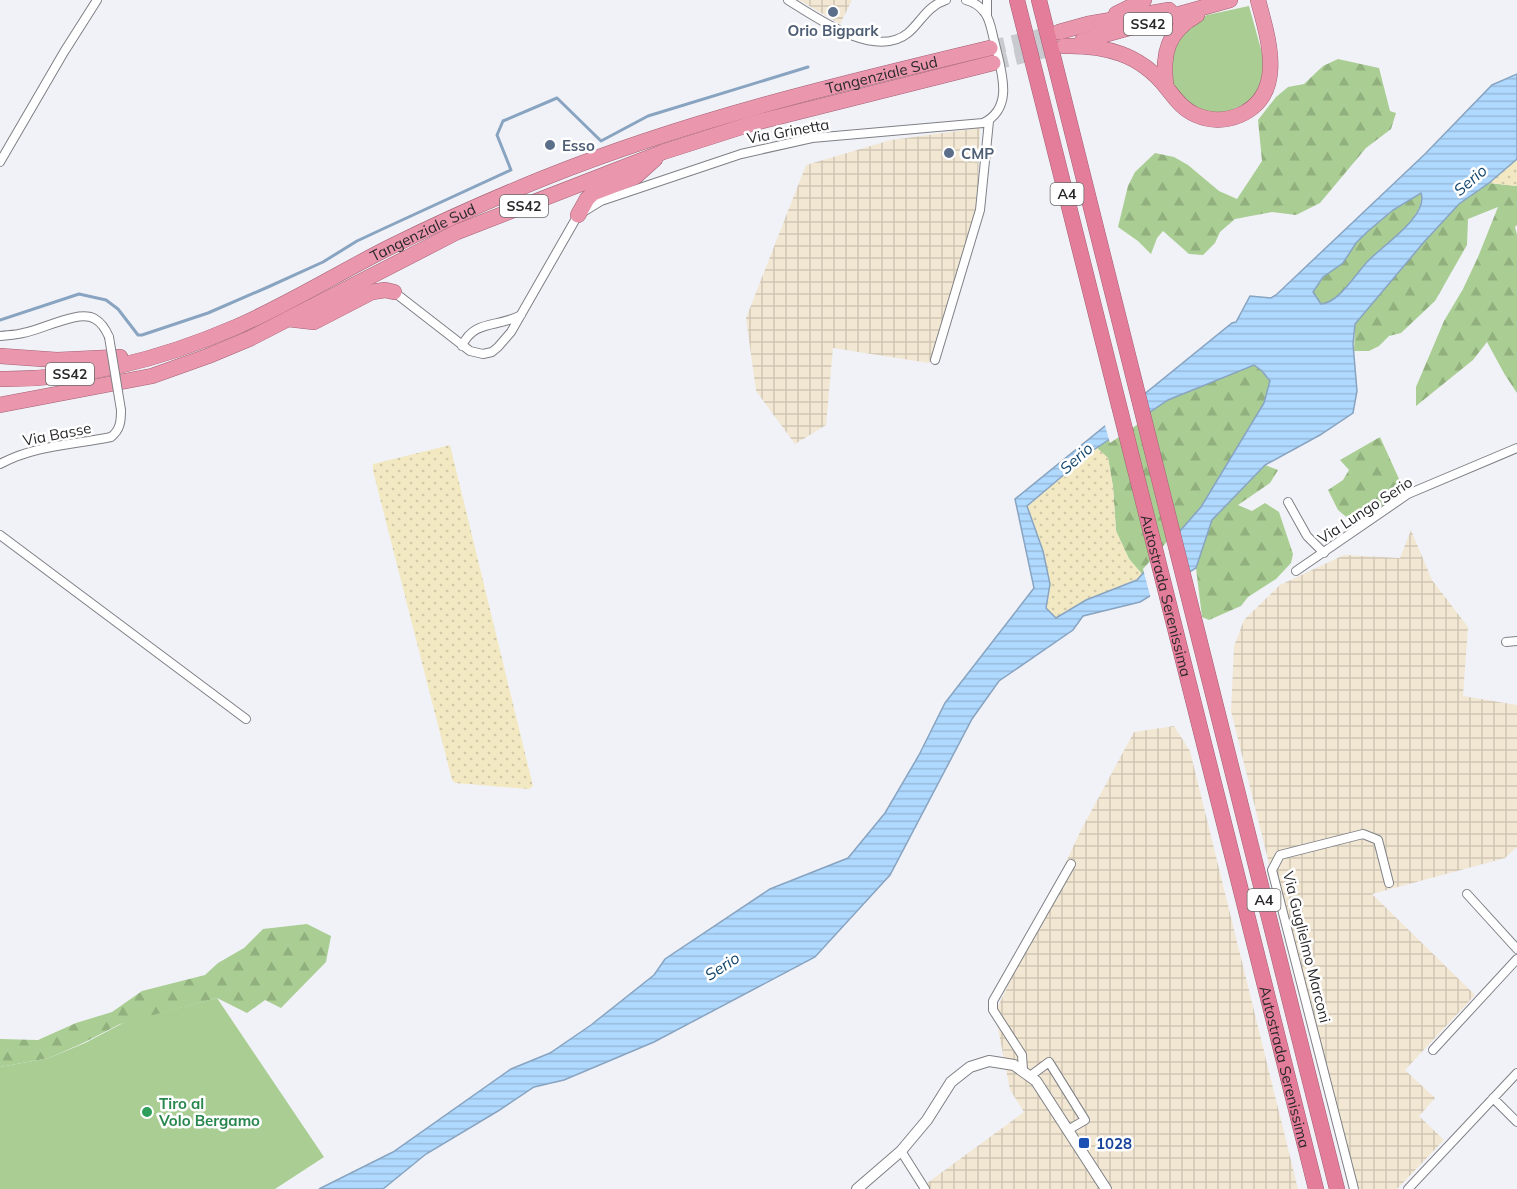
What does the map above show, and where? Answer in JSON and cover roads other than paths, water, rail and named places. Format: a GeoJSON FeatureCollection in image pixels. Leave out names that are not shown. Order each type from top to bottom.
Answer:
{"type":"FeatureCollection","features":[{"type":"Feature","properties":{"kind":"highway","name":"Autostrada Serenissima"},"geometry":{"type":"LineString","coordinates":[[1017,0],[1316,1189]]}},
{"type":"Feature","properties":{"kind":"highway","name":"Autostrada Serenissima"},"geometry":{"type":"LineString","coordinates":[[1039,0],[1337,1189]]}},
{"type":"Feature","properties":{"kind":"highway"},"geometry":{"type":"LineString","coordinates":[[1088,24],[1125,11],[1143,0]]}},
{"type":"Feature","properties":{"kind":"highway","name":"SS42"},"geometry":{"type":"LineString","coordinates":[[1061,39],[1088,24],[1222,0]]}},
{"type":"Feature","properties":{"kind":"highway"},"geometry":{"type":"LineString","coordinates":[[1166,86],[1164,61],[1169,42],[1176,30],[1197,15],[1232,0]]}},
{"type":"Feature","properties":{"kind":"highway","name":"SS42"},"geometry":{"type":"LineString","coordinates":[[1061,39],[1142,26],[1232,0]]}},
{"type":"Feature","properties":{"kind":"highway"},"geometry":{"type":"LineString","coordinates":[[1061,39],[1124,53],[1142,64],[1166,86],[1183,108],[1203,118],[1216,120],[1230,118],[1251,108],[1266,91],[1270,78],[1271,63],[1259,5]]}},
{"type":"Feature","properties":{"kind":"highway","name":"Tangenziale Sud"},"geometry":{"type":"LineString","coordinates":[[0,379],[71,374],[140,362],[236,327],[441,223],[546,177],[611,153],[756,107],[991,55],[754,123],[663,152],[457,232],[219,352],[152,376],[72,392]]}},
{"type":"Feature","properties":{"kind":"highway"},"geometry":{"type":"LineString","coordinates":[[578,215],[586,199],[635,177],[663,152]]}},
{"type":"Feature","properties":{"kind":"highway"},"geometry":{"type":"LineString","coordinates":[[288,319],[314,322],[372,292],[385,290],[394,292]]}},
{"type":"Feature","properties":{"kind":"highway"},"geometry":{"type":"LineString","coordinates":[[0,356],[57,360],[127,357],[140,362]]}},
{"type":"Feature","properties":{"kind":"highway"},"geometry":{"type":"LineString","coordinates":[[0,413],[72,392]]}},
{"type":"Feature","properties":{"kind":"highway","name":"SS42"},"geometry":{"type":"LineString","coordinates":[[0,405],[72,392]]}},
{"type":"Feature","properties":{"kind":"street"},"geometry":{"type":"LineString","coordinates":[[0,162],[97,0]]}},
{"type":"Feature","properties":{"kind":"street"},"geometry":{"type":"LineString","coordinates":[[788,0],[849,34],[868,42],[880,43],[904,36],[930,8],[946,0]]}},
{"type":"Feature","properties":{"kind":"street"},"geometry":{"type":"LineString","coordinates":[[967,0],[976,4],[987,16]]}},
{"type":"Feature","properties":{"kind":"street"},"geometry":{"type":"LineString","coordinates":[[935,360],[980,210],[989,121],[1001,106],[1004,86],[987,16],[987,0]]}},
{"type":"Feature","properties":{"kind":"street","name":"Via Grinetta"},"geometry":{"type":"LineString","coordinates":[[578,215],[601,201],[741,154],[812,138],[989,121]]}},
{"type":"Feature","properties":{"kind":"street"},"geometry":{"type":"LineString","coordinates":[[394,292],[462,346],[476,354],[492,352],[511,332],[578,215]]}},
{"type":"Feature","properties":{"kind":"street"},"geometry":{"type":"LineString","coordinates":[[462,346],[471,332],[478,327],[505,323],[521,315]]}},
{"type":"Feature","properties":{"kind":"street","name":"Via Basse"},"geometry":{"type":"LineString","coordinates":[[0,336],[23,333],[76,317],[94,318],[104,327],[109,337],[120,410],[120,425],[111,437],[62,444],[17,455],[0,464]]}},
{"type":"Feature","properties":{"kind":"street","name":"Via Lungo Serio"},"geometry":{"type":"LineString","coordinates":[[1296,571],[1408,495],[1517,448]]}},
{"type":"Feature","properties":{"kind":"street"},"geometry":{"type":"LineString","coordinates":[[1288,502],[1307,536],[1323,553]]}},
{"type":"Feature","properties":{"kind":"street"},"geometry":{"type":"LineString","coordinates":[[0,535],[246,719]]}},
{"type":"Feature","properties":{"kind":"street"},"geometry":{"type":"LineString","coordinates":[[1506,642],[1517,641]]}},
{"type":"Feature","properties":{"kind":"street","name":"Via Guglielmo Marconi"},"geometry":{"type":"LineString","coordinates":[[1354,1189],[1272,870],[1280,855],[1363,834],[1378,840],[1389,883]]}},
{"type":"Feature","properties":{"kind":"street"},"geometry":{"type":"LineString","coordinates":[[1026,1073],[1022,1055],[993,1010],[993,1001],[1071,864]]}},
{"type":"Feature","properties":{"kind":"street"},"geometry":{"type":"LineString","coordinates":[[1467,894],[1517,949]]}},
{"type":"Feature","properties":{"kind":"street"},"geometry":{"type":"LineString","coordinates":[[1433,1050],[1517,959]]}},
{"type":"Feature","properties":{"kind":"street"},"geometry":{"type":"LineString","coordinates":[[857,1189],[901,1151],[927,1120],[951,1082],[962,1072],[989,1062],[1014,1065],[1026,1073],[1044,1092],[1106,1189]]}},
{"type":"Feature","properties":{"kind":"street"},"geometry":{"type":"LineString","coordinates":[[1026,1073],[1049,1062],[1085,1120],[1068,1130]]}},
{"type":"Feature","properties":{"kind":"street"},"geometry":{"type":"LineString","coordinates":[[1408,1189],[1517,1073]]}},
{"type":"Feature","properties":{"kind":"street"},"geometry":{"type":"LineString","coordinates":[[1493,1098],[1517,1122]]}},
{"type":"Feature","properties":{"kind":"street"},"geometry":{"type":"LineString","coordinates":[[901,1151],[925,1189]]}},
{"type":"Feature","properties":{"kind":"water","name":"Serio"},"geometry":{"type":"Polygon","coordinates":[[[1517,74],[1517,159],[1459,204],[1355,324],[1353,344],[1357,391],[1353,413],[1320,435],[1265,465],[1212,520],[1196,568],[1140,602],[1083,616],[1073,630],[999,681],[972,719],[890,875],[815,957],[654,1042],[564,1080],[534,1087],[426,1154],[383,1189],[319,1189],[393,1152],[511,1069],[550,1053],[591,1025],[654,975],[665,959],[770,889],[848,858],[885,813],[919,755],[945,703],[1034,588],[1015,499],[1236,322],[1250,296],[1271,298],[1276,295],[1425,154],[1492,85],[1517,74]],[[1421,193],[1393,210],[1367,232],[1356,243],[1343,263],[1323,277],[1313,292],[1321,304],[1341,293],[1368,261],[1403,230],[1418,211],[1422,202],[1421,193]],[[1254,365],[1168,400],[1092,451],[1027,506],[1043,551],[1050,584],[1046,608],[1056,618],[1086,600],[1137,580],[1201,507],[1264,403],[1270,381],[1254,365]]]}},
{"type":"Feature","properties":{"kind":"waterway"},"geometry":{"type":"LineString","coordinates":[[0,320],[79,294],[106,300],[118,309],[138,335],[142,335],[208,313],[268,287],[323,262],[357,241],[511,170],[497,135],[503,121],[557,98],[601,141],[648,116],[808,67]]}},
{"type":"Feature","properties":{"kind":"tunnel"},"geometry":{"type":"LineString","coordinates":[[990,48],[1059,32]]}},
{"type":"Feature","properties":{"kind":"tunnel"},"geometry":{"type":"LineString","coordinates":[[993,63],[1063,46]]}},
{"type":"Feature","properties":{"kind":"place","name":"Orio Bigpark"},"geometry":{"type":"Point","coordinates":[833,12]}},
{"type":"Feature","properties":{"kind":"place","name":"Esso"},"geometry":{"type":"Point","coordinates":[550,145]}},
{"type":"Feature","properties":{"kind":"place","name":"CMP"},"geometry":{"type":"Point","coordinates":[949,153]}},
{"type":"Feature","properties":{"kind":"place","name":"Tiro al Volo Bergamo"},"geometry":{"type":"Point","coordinates":[147,1112]}},
{"type":"Feature","properties":{"kind":"place","name":"1028"},"geometry":{"type":"Point","coordinates":[1084,1143]}}]}
